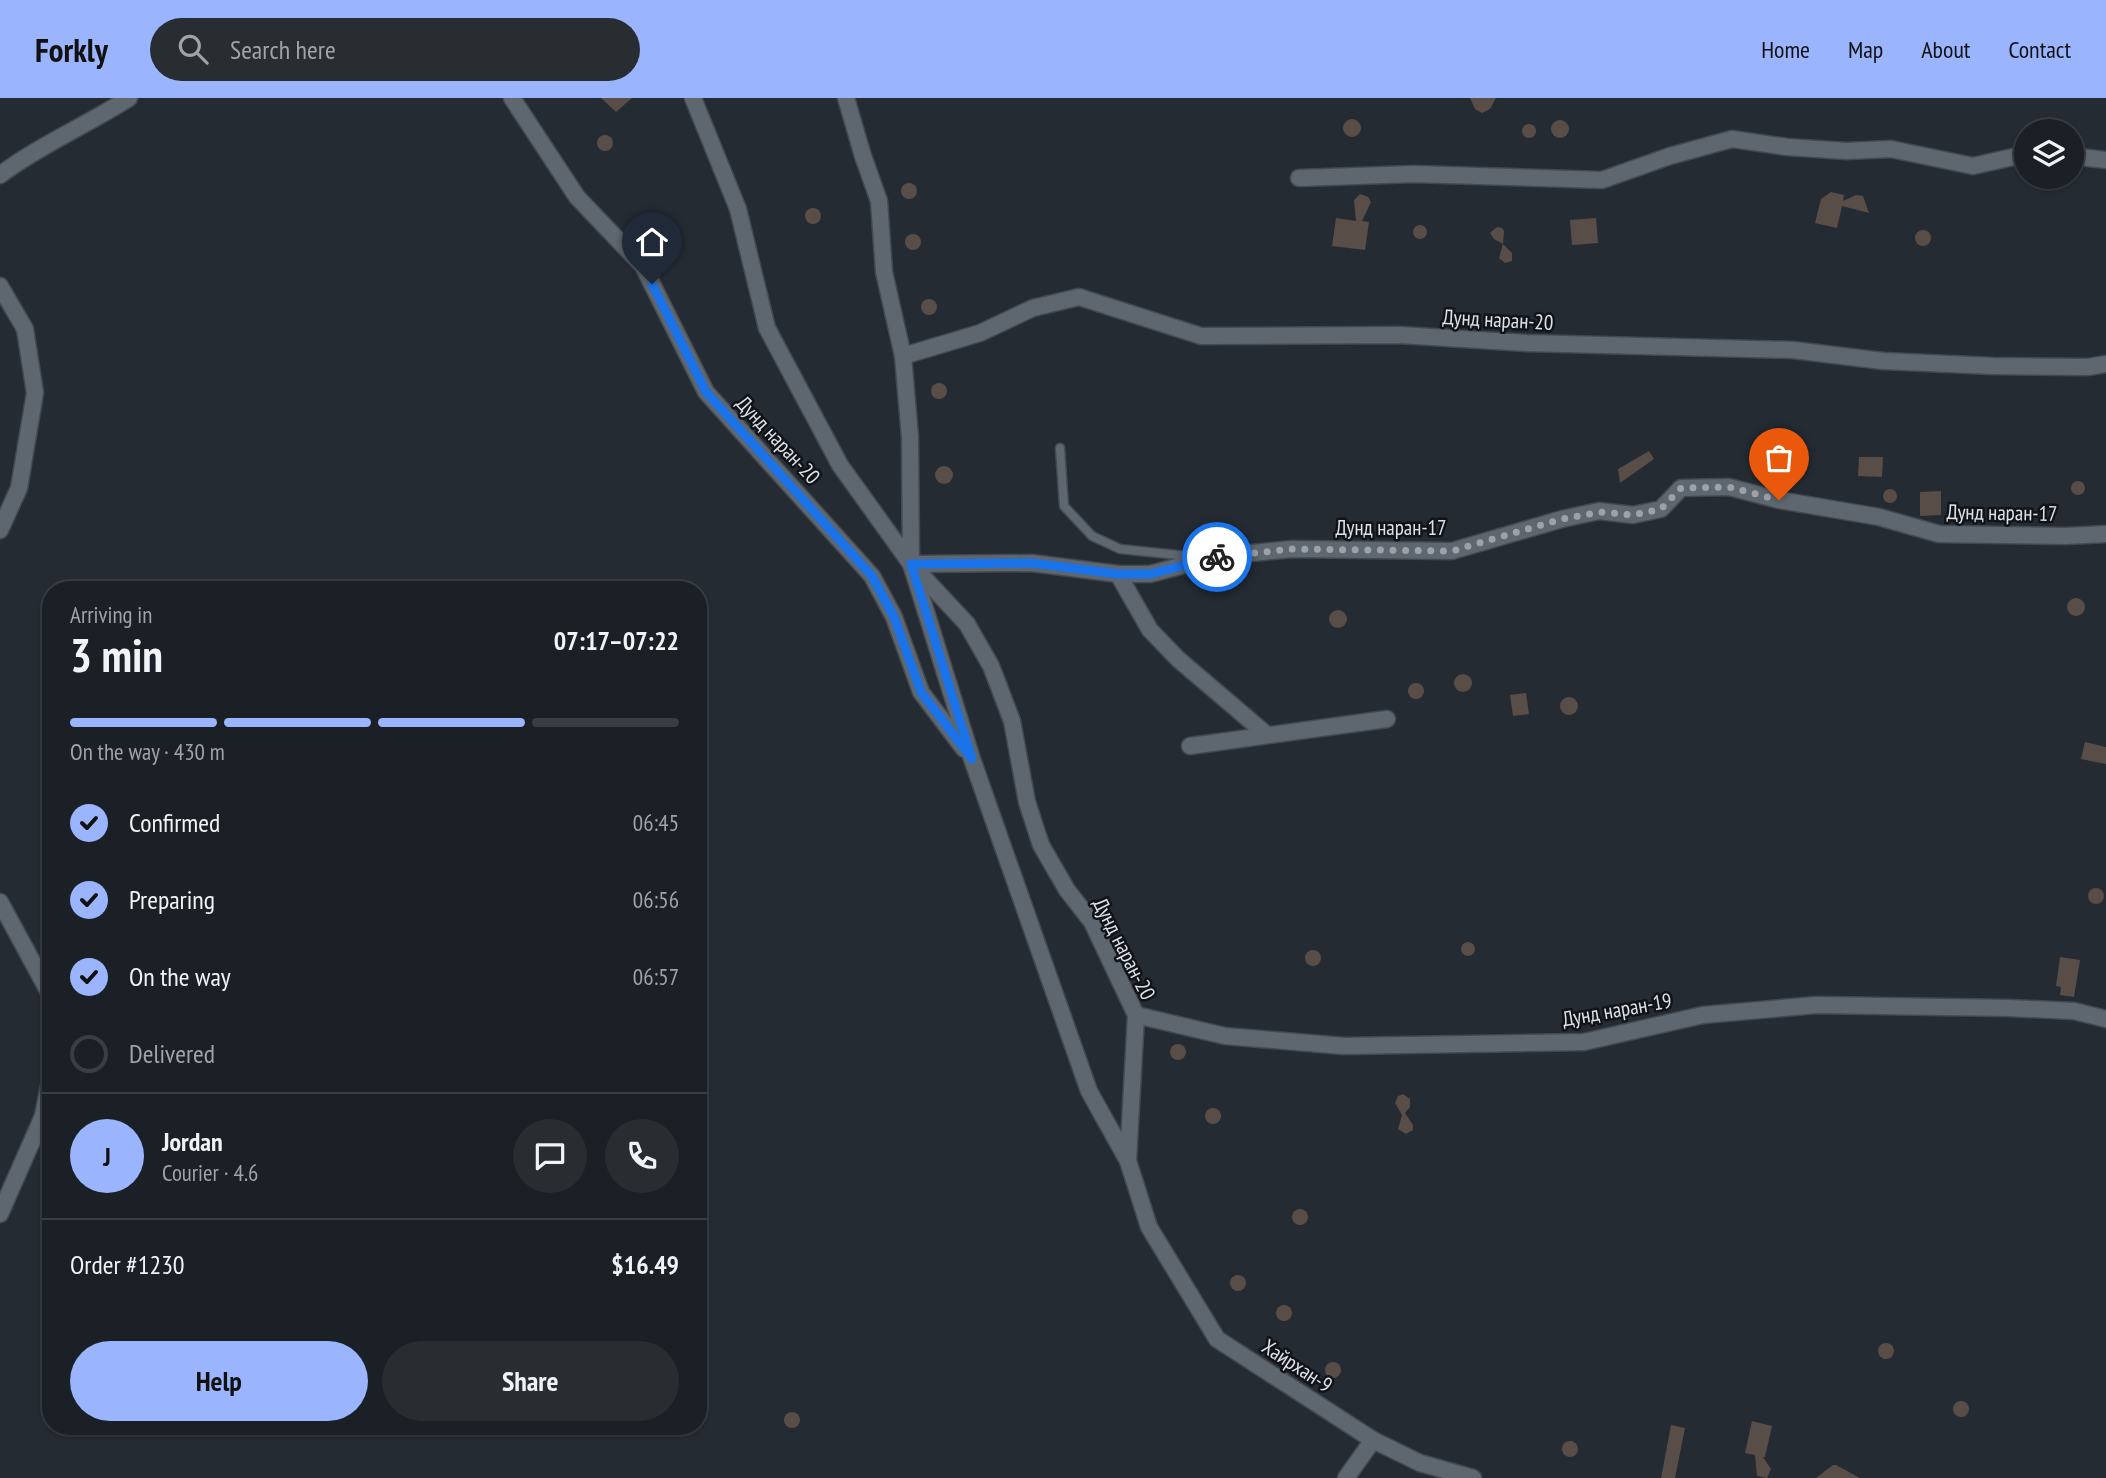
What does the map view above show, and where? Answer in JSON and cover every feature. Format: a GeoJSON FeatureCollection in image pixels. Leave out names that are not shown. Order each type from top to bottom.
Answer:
{"type":"FeatureCollection","features":[{"type":"Feature","properties":{"kind":"street"},"geometry":{"type":"LineString","coordinates":[[0,175],[26,156],[96,119],[129,98]]}},
{"type":"Feature","properties":{"kind":"street","name":"Дунд наран-20"},"geometry":{"type":"LineString","coordinates":[[512,98],[577,197],[643,267],[706,392],[872,576],[894,617],[921,692],[972,759]]}},
{"type":"Feature","properties":{"kind":"street","name":"Дунд наран-20"},"geometry":{"type":"LineString","coordinates":[[693,98],[738,209],[767,328],[840,465],[911,564],[967,624],[991,666],[1012,721],[1027,802],[1041,845],[1067,890],[1092,922],[1136,1015],[1128,1161],[1149,1227]]}},
{"type":"Feature","properties":{"kind":"street"},"geometry":{"type":"LineString","coordinates":[[846,98],[879,201],[884,272],[903,356],[910,437],[911,564],[972,759],[1089,1091],[1128,1161]]}},
{"type":"Feature","properties":{"kind":"street"},"geometry":{"type":"LineString","coordinates":[[1299,178],[1414,174],[1602,180],[1670,156],[1732,139],[1799,148],[1891,149],[1973,166],[2014,157]]}},
{"type":"Feature","properties":{"kind":"street"},"geometry":{"type":"LineString","coordinates":[[2084,157],[2106,160]]}},
{"type":"Feature","properties":{"kind":"street"},"geometry":{"type":"LineString","coordinates":[[0,286],[25,329],[36,393],[19,488],[0,530]]}},
{"type":"Feature","properties":{"kind":"street","name":"Дунд наран-20"},"geometry":{"type":"LineString","coordinates":[[903,356],[981,333],[1033,308],[1079,297],[1201,336],[1400,335],[1527,343],[1793,350],[1883,361],[1993,366],[2088,367],[2106,364]]}},
{"type":"Feature","properties":{"kind":"street","name":"Дунд наран-17"},"geometry":{"type":"LineString","coordinates":[[911,564],[1032,563],[1118,574],[1150,574],[1214,557],[1292,549],[1452,551],[1562,519],[1600,512],[1633,515],[1661,509],[1681,488],[1729,487],[1779,500],[1879,517],[1939,534],[2106,534]]}},
{"type":"Feature","properties":{"kind":"street"},"geometry":{"type":"LineString","coordinates":[[1118,574],[1150,630],[1178,659],[1266,734]]}},
{"type":"Feature","properties":{"kind":"street"},"geometry":{"type":"LineString","coordinates":[[1190,746],[1387,719]]}},
{"type":"Feature","properties":{"kind":"street"},"geometry":{"type":"LineString","coordinates":[[0,902],[42,979]]}},
{"type":"Feature","properties":{"kind":"street","name":"Дунд наран-19"},"geometry":{"type":"LineString","coordinates":[[1136,1015],[1225,1036],[1344,1046],[1584,1042],[1703,1015],[1816,1005],[2009,1008],[2074,1012],[2106,1019]]}},
{"type":"Feature","properties":{"kind":"street"},"geometry":{"type":"LineString","coordinates":[[0,1214],[42,1117]]}},
{"type":"Feature","properties":{"kind":"street","name":"Хайрхан-9"},"geometry":{"type":"LineString","coordinates":[[1149,1227],[1217,1339],[1373,1440],[1420,1463],[1474,1478]]}},
{"type":"Feature","properties":{"kind":"street"},"geometry":{"type":"LineString","coordinates":[[1346,1478],[1373,1440]]}},
{"type":"Feature","properties":{"kind":"lane"},"geometry":{"type":"LineString","coordinates":[[1060,448],[1064,506],[1091,536],[1120,550],[1169,556],[1214,557]]}},
{"type":"Feature","properties":{"kind":"building"},"geometry":{"type":"Polygon","coordinates":[[[601,98],[632,98],[616,112],[601,98]]]}},
{"type":"Feature","properties":{"kind":"building"},"geometry":{"type":"Polygon","coordinates":[[[1470,98],[1496,98],[1490,109],[1482,113],[1475,109],[1470,98]]]}},
{"type":"Feature","properties":{"kind":"building"},"geometry":{"type":"Polygon","coordinates":[[[1352,119],[1360,124],[1361,128],[1356,136],[1352,137],[1344,132],[1343,128],[1348,120],[1352,119]]]}},
{"type":"Feature","properties":{"kind":"building"},"geometry":{"type":"Polygon","coordinates":[[[1560,120],[1566,123],[1569,129],[1566,135],[1560,138],[1554,135],[1551,129],[1554,123],[1560,120]]]}},
{"type":"Feature","properties":{"kind":"building"},"geometry":{"type":"Polygon","coordinates":[[[1526,124],[1532,124],[1536,131],[1532,138],[1526,138],[1522,134],[1522,128],[1526,124]]]}},
{"type":"Feature","properties":{"kind":"building"},"geometry":{"type":"Polygon","coordinates":[[[605,135],[613,143],[605,151],[597,143],[605,135]]]}},
{"type":"Feature","properties":{"kind":"building"},"geometry":{"type":"Polygon","coordinates":[[[906,183],[912,183],[917,191],[915,197],[906,199],[901,194],[901,188],[906,183]]]}},
{"type":"Feature","properties":{"kind":"building"},"geometry":{"type":"Polygon","coordinates":[[[1831,192],[1844,195],[1843,201],[1856,195],[1863,196],[1869,213],[1842,206],[1837,228],[1815,223],[1821,199],[1831,192]]]}},
{"type":"Feature","properties":{"kind":"building"},"geometry":{"type":"Polygon","coordinates":[[[1360,194],[1368,197],[1371,202],[1362,221],[1369,222],[1365,250],[1332,246],[1336,218],[1356,221],[1354,200],[1360,194]]]}},
{"type":"Feature","properties":{"kind":"building"},"geometry":{"type":"Polygon","coordinates":[[[810,208],[816,208],[821,216],[819,222],[810,224],[805,219],[805,213],[810,208]]]}},
{"type":"Feature","properties":{"kind":"building"},"geometry":{"type":"Polygon","coordinates":[[[1596,218],[1598,243],[1572,245],[1570,220],[1596,218]]]}},
{"type":"Feature","properties":{"kind":"building"},"geometry":{"type":"Polygon","coordinates":[[[1417,225],[1423,225],[1427,232],[1423,239],[1417,239],[1413,235],[1413,229],[1417,225]]]}},
{"type":"Feature","properties":{"kind":"building"},"geometry":{"type":"Polygon","coordinates":[[[1497,227],[1504,231],[1503,244],[1490,233],[1497,227]]]}},
{"type":"Feature","properties":{"kind":"building"},"geometry":{"type":"Polygon","coordinates":[[[1920,230],[1926,230],[1931,238],[1929,244],[1920,246],[1915,241],[1915,235],[1920,230]]]}},
{"type":"Feature","properties":{"kind":"building"},"geometry":{"type":"Polygon","coordinates":[[[913,234],[921,242],[913,250],[905,242],[913,234]]]}},
{"type":"Feature","properties":{"kind":"building"},"geometry":{"type":"Polygon","coordinates":[[[1503,244],[1512,253],[1512,261],[1505,263],[1499,258],[1503,244]]]}},
{"type":"Feature","properties":{"kind":"building"},"geometry":{"type":"Polygon","coordinates":[[[926,299],[932,299],[937,307],[935,313],[926,315],[921,310],[921,304],[926,299]]]}},
{"type":"Feature","properties":{"kind":"building"},"geometry":{"type":"Polygon","coordinates":[[[936,383],[942,383],[947,391],[945,397],[936,399],[931,394],[931,388],[936,383]]]}},
{"type":"Feature","properties":{"kind":"building"},"geometry":{"type":"Polygon","coordinates":[[[1649,451],[1654,459],[1620,483],[1618,469],[1649,451]]]}},
{"type":"Feature","properties":{"kind":"building"},"geometry":{"type":"Polygon","coordinates":[[[1859,457],[1883,457],[1882,477],[1858,476],[1859,457]]]}},
{"type":"Feature","properties":{"kind":"building"},"geometry":{"type":"Polygon","coordinates":[[[940,466],[948,466],[953,475],[951,482],[940,484],[935,479],[935,471],[940,466]]]}},
{"type":"Feature","properties":{"kind":"building"},"geometry":{"type":"Polygon","coordinates":[[[2075,481],[2081,481],[2085,488],[2081,495],[2075,495],[2071,491],[2071,485],[2075,481]]]}},
{"type":"Feature","properties":{"kind":"building"},"geometry":{"type":"Polygon","coordinates":[[[1887,489],[1893,489],[1897,496],[1893,503],[1887,503],[1883,499],[1883,493],[1887,489]]]}},
{"type":"Feature","properties":{"kind":"building"},"geometry":{"type":"Polygon","coordinates":[[[1941,491],[1941,515],[1920,516],[1920,492],[1941,491]]]}},
{"type":"Feature","properties":{"kind":"building"},"geometry":{"type":"Polygon","coordinates":[[[2076,598],[2082,601],[2085,607],[2082,613],[2076,616],[2070,613],[2067,607],[2070,601],[2076,598]]]}},
{"type":"Feature","properties":{"kind":"building"},"geometry":{"type":"Polygon","coordinates":[[[1338,610],[1344,613],[1347,619],[1344,625],[1338,628],[1332,625],[1329,619],[1332,613],[1338,610]]]}},
{"type":"Feature","properties":{"kind":"building"},"geometry":{"type":"Polygon","coordinates":[[[1463,674],[1469,677],[1472,683],[1469,689],[1463,692],[1457,689],[1454,683],[1457,677],[1463,674]]]}},
{"type":"Feature","properties":{"kind":"building"},"geometry":{"type":"Polygon","coordinates":[[[1413,683],[1419,683],[1424,691],[1422,697],[1413,699],[1408,694],[1408,688],[1413,683]]]}},
{"type":"Feature","properties":{"kind":"building"},"geometry":{"type":"Polygon","coordinates":[[[1526,693],[1529,714],[1513,716],[1510,695],[1526,693]]]}},
{"type":"Feature","properties":{"kind":"building"},"geometry":{"type":"Polygon","coordinates":[[[1569,697],[1575,700],[1578,706],[1575,712],[1569,715],[1563,712],[1560,706],[1563,700],[1569,697]]]}},
{"type":"Feature","properties":{"kind":"building"},"geometry":{"type":"Polygon","coordinates":[[[2085,742],[2106,747],[2106,764],[2081,759],[2085,742]]]}},
{"type":"Feature","properties":{"kind":"building"},"geometry":{"type":"Polygon","coordinates":[[[2093,888],[2099,888],[2104,896],[2102,902],[2093,904],[2088,899],[2088,893],[2093,888]]]}},
{"type":"Feature","properties":{"kind":"building"},"geometry":{"type":"Polygon","coordinates":[[[1465,942],[1471,942],[1475,949],[1471,956],[1465,956],[1461,952],[1461,946],[1465,942]]]}},
{"type":"Feature","properties":{"kind":"building"},"geometry":{"type":"Polygon","coordinates":[[[1313,950],[1321,958],[1313,966],[1305,958],[1313,950]]]}},
{"type":"Feature","properties":{"kind":"building"},"geometry":{"type":"Polygon","coordinates":[[[2060,957],[2080,960],[2074,997],[2060,995],[2061,987],[2056,986],[2060,957]]]}},
{"type":"Feature","properties":{"kind":"building"},"geometry":{"type":"Polygon","coordinates":[[[1175,1044],[1181,1044],[1186,1052],[1184,1058],[1175,1060],[1170,1055],[1170,1049],[1175,1044]]]}},
{"type":"Feature","properties":{"kind":"building"},"geometry":{"type":"Polygon","coordinates":[[[1403,1094],[1410,1099],[1410,1107],[1405,1113],[1413,1125],[1413,1130],[1406,1134],[1398,1129],[1402,1115],[1395,1103],[1398,1096],[1403,1094]]]}},
{"type":"Feature","properties":{"kind":"building"},"geometry":{"type":"Polygon","coordinates":[[[1213,1108],[1219,1110],[1219,1122],[1213,1124],[1207,1122],[1205,1116],[1207,1110],[1213,1108]]]}},
{"type":"Feature","properties":{"kind":"building"},"geometry":{"type":"Polygon","coordinates":[[[1297,1209],[1303,1209],[1308,1217],[1306,1223],[1297,1225],[1292,1220],[1292,1214],[1297,1209]]]}},
{"type":"Feature","properties":{"kind":"building"},"geometry":{"type":"Polygon","coordinates":[[[1238,1275],[1244,1277],[1244,1289],[1238,1291],[1232,1289],[1230,1283],[1232,1277],[1238,1275]]]}},
{"type":"Feature","properties":{"kind":"building"},"geometry":{"type":"Polygon","coordinates":[[[1284,1305],[1290,1307],[1290,1319],[1284,1321],[1278,1319],[1276,1313],[1278,1307],[1284,1305]]]}},
{"type":"Feature","properties":{"kind":"building"},"geometry":{"type":"Polygon","coordinates":[[[1883,1343],[1889,1343],[1894,1351],[1892,1357],[1883,1359],[1878,1354],[1878,1348],[1883,1343]]]}},
{"type":"Feature","properties":{"kind":"building"},"geometry":{"type":"Polygon","coordinates":[[[1333,1362],[1339,1364],[1339,1376],[1333,1378],[1327,1376],[1325,1370],[1327,1364],[1333,1362]]]}},
{"type":"Feature","properties":{"kind":"building"},"geometry":{"type":"Polygon","coordinates":[[[1961,1401],[1967,1403],[1967,1415],[1961,1417],[1955,1415],[1953,1409],[1955,1403],[1961,1401]]]}},
{"type":"Feature","properties":{"kind":"building"},"geometry":{"type":"Polygon","coordinates":[[[789,1412],[795,1412],[800,1420],[798,1426],[789,1428],[784,1423],[784,1417],[789,1412]]]}},
{"type":"Feature","properties":{"kind":"building"},"geometry":{"type":"Polygon","coordinates":[[[1752,1421],[1772,1426],[1763,1457],[1771,1469],[1767,1478],[1757,1476],[1755,1455],[1745,1453],[1752,1421]]]}},
{"type":"Feature","properties":{"kind":"building"},"geometry":{"type":"Polygon","coordinates":[[[1671,1425],[1685,1428],[1675,1478],[1661,1478],[1671,1425]]]}},
{"type":"Feature","properties":{"kind":"building"},"geometry":{"type":"Polygon","coordinates":[[[1567,1441],[1573,1441],[1578,1449],[1576,1455],[1567,1457],[1562,1452],[1562,1446],[1567,1441]]]}},
{"type":"Feature","properties":{"kind":"building"},"geometry":{"type":"Polygon","coordinates":[[[1836,1465],[1860,1478],[1816,1478],[1836,1465]]]}},
{"type":"Feature","properties":{"kind":"way so far"},"geometry":{"type":"LineString","coordinates":[[1217,557],[1292,549],[1452,551],[1562,519],[1600,512],[1633,515],[1661,509],[1681,488],[1729,487],[1779,500]]}},
{"type":"Feature","properties":{"kind":"route"},"geometry":{"type":"LineString","coordinates":[[652,284],[706,392],[872,576],[894,617],[921,692],[972,759],[911,564],[1032,563],[1118,574],[1150,574],[1217,557]]}}]}
